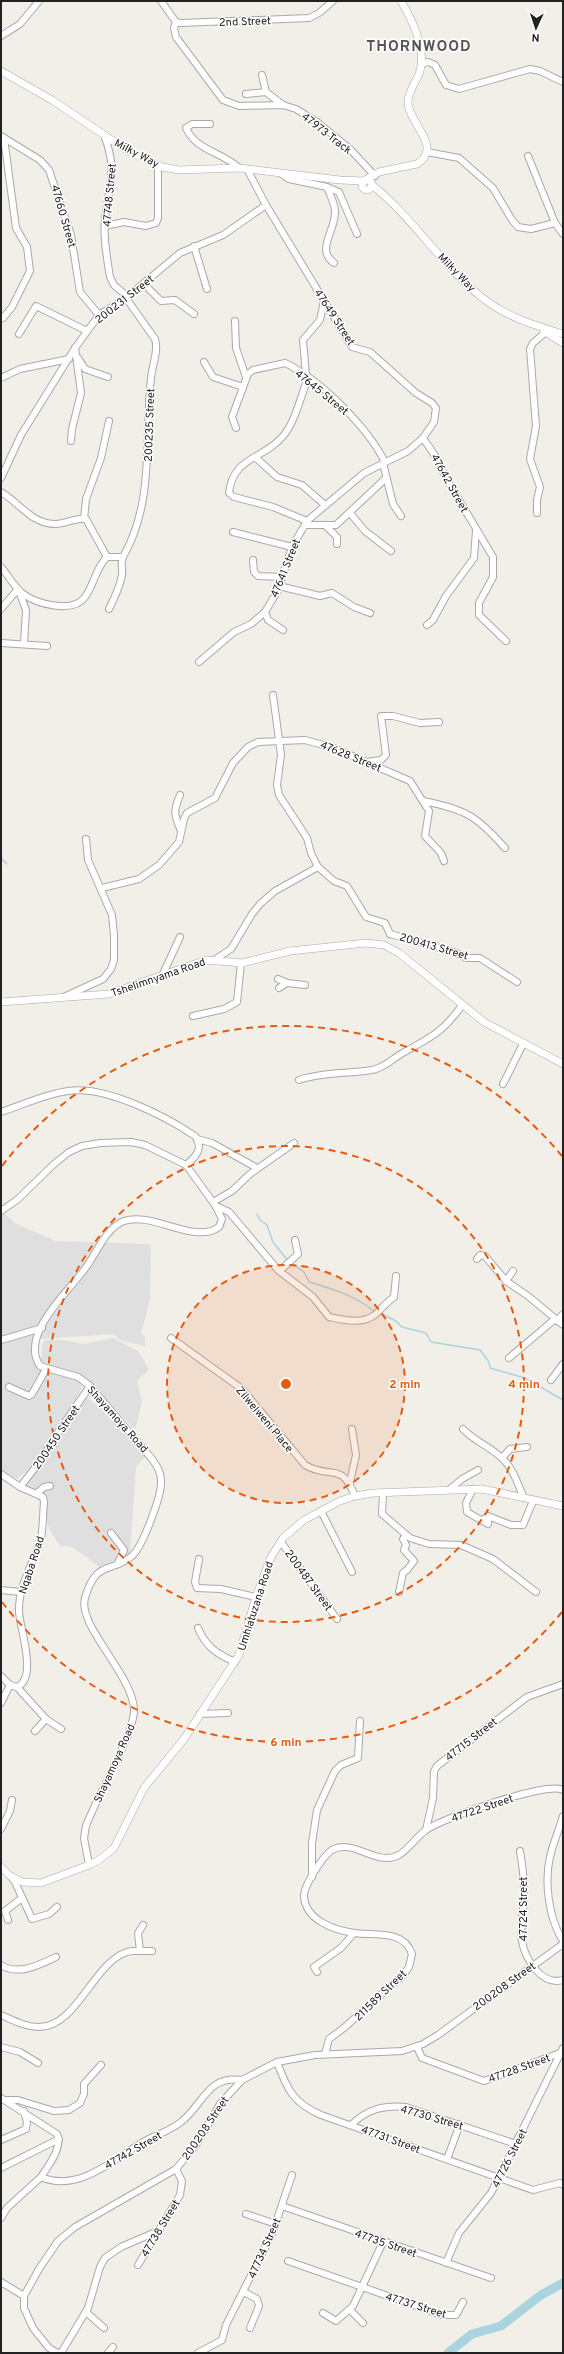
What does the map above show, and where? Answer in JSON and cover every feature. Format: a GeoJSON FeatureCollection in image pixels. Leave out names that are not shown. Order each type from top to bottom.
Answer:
{"type":"FeatureCollection","features":[{"type":"Feature","properties":{"kind":"street"},"geometry":{"type":"LineString","coordinates":[[1,36],[20,24],[39,1]]}},
{"type":"Feature","properties":{"kind":"street"},"geometry":{"type":"LineString","coordinates":[[161,1],[176,22]]}},
{"type":"Feature","properties":{"kind":"street","name":"2nd Street"},"geometry":{"type":"LineString","coordinates":[[176,22],[308,18],[319,13],[333,1]]}},
{"type":"Feature","properties":{"kind":"street"},"geometry":{"type":"LineString","coordinates":[[367,185],[375,174],[417,164],[427,152],[427,143],[411,114],[408,102],[421,64],[417,36],[410,17],[401,1]]}},
{"type":"Feature","properties":{"kind":"street","name":"47973 Track"},"geometry":{"type":"LineString","coordinates":[[176,22],[174,28],[176,37],[222,100],[246,106],[283,105],[296,109],[317,122],[354,153],[375,174]]}},
{"type":"Feature","properties":{"kind":"street"},"geometry":{"type":"LineString","coordinates":[[421,64],[428,62],[435,65],[446,85],[459,89],[530,69],[540,71],[563,82]]}},
{"type":"Feature","properties":{"kind":"street","name":"Milky Way"},"geometry":{"type":"LineString","coordinates":[[1,71],[52,100],[125,149],[158,165],[179,170],[243,168],[340,180],[367,185],[391,202],[478,294],[495,306],[563,341]]}},
{"type":"Feature","properties":{"kind":"street"},"geometry":{"type":"LineString","coordinates":[[262,75],[266,92],[283,105]]}},
{"type":"Feature","properties":{"kind":"street"},"geometry":{"type":"LineString","coordinates":[[246,94],[266,92]]}},
{"type":"Feature","properties":{"kind":"street"},"geometry":{"type":"LineString","coordinates":[[210,124],[192,124],[186,128],[203,147],[243,168]]}},
{"type":"Feature","properties":{"kind":"street","name":"47748 Street"},"geometry":{"type":"LineString","coordinates":[[104,135],[111,153],[113,169],[105,226],[110,279],[127,298]]}},
{"type":"Feature","properties":{"kind":"street"},"geometry":{"type":"LineString","coordinates":[[2,137],[16,228],[27,247],[30,271],[12,307],[3,318]]}},
{"type":"Feature","properties":{"kind":"street","name":"47660 Street"},"geometry":{"type":"LineString","coordinates":[[2,137],[40,160],[49,170],[71,235],[80,292],[99,315]]}},
{"type":"Feature","properties":{"kind":"street"},"geometry":{"type":"LineString","coordinates":[[427,152],[459,158],[487,182],[518,227],[531,228],[555,223]]}},
{"type":"Feature","properties":{"kind":"street"},"geometry":{"type":"LineString","coordinates":[[528,156],[555,223],[563,234]]}},
{"type":"Feature","properties":{"kind":"street"},"geometry":{"type":"LineString","coordinates":[[105,226],[124,222],[146,226],[156,223],[158,218],[158,165]]}},
{"type":"Feature","properties":{"kind":"street","name":"47649 Street"},"geometry":{"type":"LineString","coordinates":[[243,168],[352,347],[374,355],[416,393],[435,405],[435,419],[423,438],[408,451],[364,473],[325,505]]}},
{"type":"Feature","properties":{"kind":"street"},"geometry":{"type":"LineString","coordinates":[[279,172],[289,179],[327,187],[338,192],[356,234]]}},
{"type":"Feature","properties":{"kind":"street"},"geometry":{"type":"LineString","coordinates":[[327,187],[335,211],[332,229],[326,242],[325,251],[328,259],[334,263]]}},
{"type":"Feature","properties":{"kind":"street","name":"200231 Street"},"geometry":{"type":"LineString","coordinates":[[1,478],[3,467],[22,435],[69,359],[76,352],[87,331],[99,315],[127,298],[180,253],[232,229],[266,205]]}},
{"type":"Feature","properties":{"kind":"street"},"geometry":{"type":"LineString","coordinates":[[194,246],[207,289]]}},
{"type":"Feature","properties":{"kind":"street"},"geometry":{"type":"LineString","coordinates":[[144,284],[161,301],[175,300],[194,314]]}},
{"type":"Feature","properties":{"kind":"street","name":"200235 Street"},"geometry":{"type":"LineString","coordinates":[[109,609],[121,581],[123,557],[128,551],[139,519],[145,493],[151,378],[156,344],[155,339],[127,298]]}},
{"type":"Feature","properties":{"kind":"street"},"geometry":{"type":"LineString","coordinates":[[324,301],[320,320],[303,340],[307,376],[285,433],[254,457],[243,463],[234,476],[230,495],[239,499],[283,510],[306,523],[325,525],[336,524],[350,513],[385,479]]}},
{"type":"Feature","properties":{"kind":"street"},"geometry":{"type":"LineString","coordinates":[[19,334],[36,306],[87,331]]}},
{"type":"Feature","properties":{"kind":"street"},"geometry":{"type":"LineString","coordinates":[[235,321],[236,348],[246,376],[232,417],[236,428]]}},
{"type":"Feature","properties":{"kind":"street","name":"Milky Way"},"geometry":{"type":"LineString","coordinates":[[536,326],[563,334]]}},
{"type":"Feature","properties":{"kind":"street"},"geometry":{"type":"LineString","coordinates":[[537,513],[537,500],[540,487],[530,459],[536,426],[530,349],[533,343],[546,332]]}},
{"type":"Feature","properties":{"kind":"street"},"geometry":{"type":"LineString","coordinates":[[76,352],[86,370],[108,376]]}},
{"type":"Feature","properties":{"kind":"street"},"geometry":{"type":"LineString","coordinates":[[71,441],[72,429],[81,392],[76,352]]}},
{"type":"Feature","properties":{"kind":"street"},"geometry":{"type":"LineString","coordinates":[[1,378],[20,369],[69,359]]}},
{"type":"Feature","properties":{"kind":"street"},"geometry":{"type":"LineString","coordinates":[[204,362],[213,377],[243,387]]}},
{"type":"Feature","properties":{"kind":"street","name":"47645 Street"},"geometry":{"type":"LineString","coordinates":[[246,376],[253,370],[284,363],[307,376],[358,422],[371,437],[384,463]]}},
{"type":"Feature","properties":{"kind":"street"},"geometry":{"type":"LineString","coordinates":[[84,519],[86,499],[101,458],[109,421]]}},
{"type":"Feature","properties":{"kind":"street","name":"47642 Street"},"geometry":{"type":"LineString","coordinates":[[423,438],[438,460],[446,478],[494,562],[493,576],[478,603],[479,615],[506,641]]}},
{"type":"Feature","properties":{"kind":"street"},"geometry":{"type":"LineString","coordinates":[[254,457],[277,476],[302,486],[325,505]]}},
{"type":"Feature","properties":{"kind":"street"},"geometry":{"type":"LineString","coordinates":[[384,463],[385,479],[392,504],[401,516]]}},
{"type":"Feature","properties":{"kind":"street"},"geometry":{"type":"LineString","coordinates":[[1,492],[28,515],[40,521],[62,524],[84,519]]}},
{"type":"Feature","properties":{"kind":"street","name":"47641 Street"},"geometry":{"type":"LineString","coordinates":[[263,614],[279,586],[292,547],[306,523],[325,505]]}},
{"type":"Feature","properties":{"kind":"street"},"geometry":{"type":"LineString","coordinates":[[350,513],[365,531],[391,551]]}},
{"type":"Feature","properties":{"kind":"street"},"geometry":{"type":"LineString","coordinates":[[84,519],[90,525],[98,544],[107,557]]}},
{"type":"Feature","properties":{"kind":"street"},"geometry":{"type":"LineString","coordinates":[[325,525],[337,537],[337,544]]}},
{"type":"Feature","properties":{"kind":"street"},"geometry":{"type":"LineString","coordinates":[[427,625],[433,620],[446,596],[474,558],[476,552],[476,529]]}},
{"type":"Feature","properties":{"kind":"street"},"geometry":{"type":"LineString","coordinates":[[233,532],[292,547]]}},
{"type":"Feature","properties":{"kind":"street"},"geometry":{"type":"LineString","coordinates":[[107,557],[123,557]]}},
{"type":"Feature","properties":{"kind":"street"},"geometry":{"type":"LineString","coordinates":[[18,590],[41,602],[66,606],[76,604],[84,599],[107,557]]}},
{"type":"Feature","properties":{"kind":"street"},"geometry":{"type":"LineString","coordinates":[[253,560],[254,572],[258,576],[282,576]]}},
{"type":"Feature","properties":{"kind":"street"},"geometry":{"type":"LineString","coordinates":[[1,567],[18,590],[26,610],[24,644]]}},
{"type":"Feature","properties":{"kind":"street"},"geometry":{"type":"LineString","coordinates":[[279,586],[322,596],[332,593],[354,607],[370,613]]}},
{"type":"Feature","properties":{"kind":"street"},"geometry":{"type":"LineString","coordinates":[[1,609],[18,590]]}},
{"type":"Feature","properties":{"kind":"street"},"geometry":{"type":"LineString","coordinates":[[199,662],[234,632],[263,614],[268,620],[283,630]]}},
{"type":"Feature","properties":{"kind":"street"},"geometry":{"type":"LineString","coordinates":[[1,643],[47,646]]}},
{"type":"Feature","properties":{"kind":"street"},"geometry":{"type":"LineString","coordinates":[[272,696],[280,741],[281,756],[277,785],[279,795],[307,838],[311,853],[318,866],[330,878],[347,886],[366,917],[385,923],[390,934],[384,945]]}},
{"type":"Feature","properties":{"kind":"street"},"geometry":{"type":"LineString","coordinates":[[367,762],[381,760],[386,755],[381,716],[393,716],[420,723],[439,722]]}},
{"type":"Feature","properties":{"kind":"street","name":"47628 Street"},"geometry":{"type":"LineString","coordinates":[[102,888],[146,876],[169,855],[179,842],[184,819],[187,813],[215,798],[230,766],[248,746],[258,742],[313,741],[410,781],[423,801],[430,816],[424,833],[441,853],[444,861]]}},
{"type":"Feature","properties":{"kind":"street"},"geometry":{"type":"LineString","coordinates":[[180,795],[174,806],[174,814],[182,833]]}},
{"type":"Feature","properties":{"kind":"street"},"geometry":{"type":"LineString","coordinates":[[423,801],[450,806],[470,814],[488,828],[505,848]]}},
{"type":"Feature","properties":{"kind":"street"},"geometry":{"type":"LineString","coordinates":[[61,999],[100,981],[108,974],[113,964],[113,923],[102,888],[87,857],[86,839]]}},
{"type":"Feature","properties":{"kind":"street"},"geometry":{"type":"LineString","coordinates":[[214,960],[231,949],[252,914],[260,904],[275,891],[318,866]]}},
{"type":"Feature","properties":{"kind":"street","name":"200413 Street"},"geometry":{"type":"LineString","coordinates":[[390,934],[454,952],[467,958],[480,958],[518,982]]}},
{"type":"Feature","properties":{"kind":"street"},"geometry":{"type":"LineString","coordinates":[[162,976],[180,937]]}},
{"type":"Feature","properties":{"kind":"street","name":"Tshelimnyama Road"},"geometry":{"type":"LineString","coordinates":[[1,1002],[23,999],[61,999],[109,994],[214,960],[241,963],[290,951],[366,943],[384,945],[403,956],[484,1022],[563,1064]]}},
{"type":"Feature","properties":{"kind":"street"},"geometry":{"type":"LineString","coordinates":[[193,1016],[224,1009],[237,1002],[241,963]]}},
{"type":"Feature","properties":{"kind":"street"},"geometry":{"type":"LineString","coordinates":[[278,979],[287,983],[305,985]]}},
{"type":"Feature","properties":{"kind":"street"},"geometry":{"type":"LineString","coordinates":[[279,988],[287,983]]}},
{"type":"Feature","properties":{"kind":"street"},"geometry":{"type":"LineString","coordinates":[[299,1080],[314,1076],[370,1070],[386,1065],[403,1053],[418,1047],[447,1025],[462,1005]]}},
{"type":"Feature","properties":{"kind":"street"},"geometry":{"type":"LineString","coordinates":[[503,1084],[523,1044]]}},
{"type":"Feature","properties":{"kind":"street"},"geometry":{"type":"LineString","coordinates":[[1,1112],[68,1090],[85,1091],[110,1096],[138,1105],[188,1132],[197,1139],[212,1143],[257,1168]]}},
{"type":"Feature","properties":{"kind":"street"},"geometry":{"type":"LineString","coordinates":[[186,1165],[198,1152],[197,1139]]}},
{"type":"Feature","properties":{"kind":"street"},"geometry":{"type":"LineString","coordinates":[[1,1211],[20,1197],[62,1156],[82,1146],[100,1143],[140,1143],[186,1165],[220,1212],[221,1223],[219,1227],[210,1232],[198,1232],[145,1221],[129,1220],[118,1225],[105,1238],[78,1278],[55,1304],[42,1328],[35,1354],[40,1366],[46,1369],[32,1394],[25,1395],[9,1387]]}},
{"type":"Feature","properties":{"kind":"street"},"geometry":{"type":"LineString","coordinates":[[214,1204],[232,1191],[257,1168],[294,1143]]}},
{"type":"Feature","properties":{"kind":"street"},"geometry":{"type":"LineString","coordinates":[[214,1204],[229,1212],[278,1270],[313,1297],[329,1317],[360,1321],[375,1315],[384,1304],[394,1297],[396,1276]]}},
{"type":"Feature","properties":{"kind":"street"},"geometry":{"type":"LineString","coordinates":[[278,1270],[284,1267],[298,1254],[295,1240]]}},
{"type":"Feature","properties":{"kind":"street"},"geometry":{"type":"LineString","coordinates":[[477,1258],[480,1255],[485,1256],[506,1282],[528,1296],[558,1322]]}},
{"type":"Feature","properties":{"kind":"street"},"geometry":{"type":"LineString","coordinates":[[506,1282],[513,1270]]}},
{"type":"Feature","properties":{"kind":"street"},"geometry":{"type":"LineString","coordinates":[[509,1358],[558,1322],[563,1314]]}},
{"type":"Feature","properties":{"kind":"street"},"geometry":{"type":"LineString","coordinates":[[1,1340],[42,1328]]}},
{"type":"Feature","properties":{"kind":"street","name":"Zilwelweni Place"},"geometry":{"type":"LineString","coordinates":[[171,1338],[242,1389],[305,1465],[316,1470],[341,1474],[350,1482]]}},
{"type":"Feature","properties":{"kind":"street"},"geometry":{"type":"LineString","coordinates":[[551,1380],[563,1364]]}},
{"type":"Feature","properties":{"kind":"street","name":"Shayamoya Road"},"geometry":{"type":"LineString","coordinates":[[46,1369],[73,1375],[90,1386],[140,1443],[161,1474],[160,1493],[139,1544],[131,1557],[105,1568],[94,1577],[83,1602],[90,1624],[124,1679],[134,1708],[130,1730],[86,1826],[84,1838],[89,1865]]}},
{"type":"Feature","properties":{"kind":"street","name":"200450 Street"},"geometry":{"type":"LineString","coordinates":[[20,1487],[45,1455],[52,1441],[90,1386]]}},
{"type":"Feature","properties":{"kind":"street"},"geometry":{"type":"LineString","coordinates":[[352,1429],[356,1455],[350,1482],[355,1496]]}},
{"type":"Feature","properties":{"kind":"street"},"geometry":{"type":"LineString","coordinates":[[463,1429],[469,1436],[502,1458],[514,1475],[524,1498]]}},
{"type":"Feature","properties":{"kind":"street"},"geometry":{"type":"LineString","coordinates":[[502,1458],[510,1449],[527,1447]]}},
{"type":"Feature","properties":{"kind":"street"},"geometry":{"type":"LineString","coordinates":[[450,1489],[462,1478],[478,1470]]}},
{"type":"Feature","properties":{"kind":"street"},"geometry":{"type":"LineString","coordinates":[[1,1474],[20,1487],[37,1493],[44,1487],[50,1486]]}},
{"type":"Feature","properties":{"kind":"street","name":"Umhlatuzana Road"},"geometry":{"type":"LineString","coordinates":[[1,1867],[8,1874],[22,1882],[37,1883],[89,1865],[106,1855],[116,1846],[144,1788],[184,1739],[235,1662],[245,1642],[256,1597],[266,1567],[280,1542],[291,1530],[321,1511],[355,1496],[383,1493],[450,1489],[490,1490],[563,1506]]}},
{"type":"Feature","properties":{"kind":"street"},"geometry":{"type":"LineString","coordinates":[[473,1489],[466,1503],[467,1512],[488,1524],[488,1519],[484,1518],[488,1516],[510,1525],[524,1525],[533,1500]]}},
{"type":"Feature","properties":{"kind":"street","name":"Nqaba Road"},"geometry":{"type":"LineString","coordinates":[[17,1687],[24,1681],[28,1667],[19,1616],[21,1592],[42,1534],[44,1502],[43,1496],[37,1493]]}},
{"type":"Feature","properties":{"kind":"street"},"geometry":{"type":"LineString","coordinates":[[383,1493],[382,1514],[406,1534],[429,1544],[461,1545],[493,1559],[536,1592]]}},
{"type":"Feature","properties":{"kind":"street"},"geometry":{"type":"LineString","coordinates":[[321,1511],[352,1572]]}},
{"type":"Feature","properties":{"kind":"street"},"geometry":{"type":"LineString","coordinates":[[111,1533],[124,1550],[118,1563]]}},
{"type":"Feature","properties":{"kind":"street"},"geometry":{"type":"LineString","coordinates":[[398,1592],[403,1573],[414,1561],[404,1550],[406,1545],[403,1539],[406,1534]]}},
{"type":"Feature","properties":{"kind":"street","name":"200487 Street"},"geometry":{"type":"LineString","coordinates":[[280,1542],[337,1619]]}},
{"type":"Feature","properties":{"kind":"street"},"geometry":{"type":"LineString","coordinates":[[199,1559],[195,1582],[196,1586],[200,1589],[218,1589],[256,1597]]}},
{"type":"Feature","properties":{"kind":"street"},"geometry":{"type":"LineString","coordinates":[[1,1590],[21,1592]]}},
{"type":"Feature","properties":{"kind":"street"},"geometry":{"type":"LineString","coordinates":[[198,1628],[206,1644],[212,1650],[235,1662]]}},
{"type":"Feature","properties":{"kind":"street"},"geometry":{"type":"LineString","coordinates":[[1,1676],[10,1685],[17,1687],[46,1719],[61,1729]]}},
{"type":"Feature","properties":{"kind":"street","name":"47715 Street"},"geometry":{"type":"LineString","coordinates":[[426,1830],[432,1798],[434,1771],[437,1766],[527,1696],[563,1684]]}},
{"type":"Feature","properties":{"kind":"street"},"geometry":{"type":"LineString","coordinates":[[1,1703],[10,1685]]}},
{"type":"Feature","properties":{"kind":"street"},"geometry":{"type":"LineString","coordinates":[[200,1714],[228,1713]]}},
{"type":"Feature","properties":{"kind":"street"},"geometry":{"type":"LineString","coordinates":[[35,1731],[46,1719]]}},
{"type":"Feature","properties":{"kind":"street"},"geometry":{"type":"LineString","coordinates":[[310,1879],[312,1843],[316,1814],[335,1771],[341,1765],[358,1758],[360,1721]]}},
{"type":"Feature","properties":{"kind":"street","name":"47722 Street"},"geometry":{"type":"LineString","coordinates":[[310,1879],[326,1854],[333,1850],[351,1848],[380,1858],[392,1858],[401,1853],[426,1830],[464,1812],[549,1788],[563,1790]]}},
{"type":"Feature","properties":{"kind":"street"},"geometry":{"type":"LineString","coordinates":[[1,1829],[10,1812],[12,1800]]}},
{"type":"Feature","properties":{"kind":"street"},"geometry":{"type":"LineString","coordinates":[[563,1816],[550,1856],[548,1873],[553,1920],[563,1941]]}},
{"type":"Feature","properties":{"kind":"street","name":"47724 Street"},"geometry":{"type":"LineString","coordinates":[[520,1851],[524,1889],[521,1913],[522,1943],[532,1966]]}},
{"type":"Feature","properties":{"kind":"street"},"geometry":{"type":"LineString","coordinates":[[8,1874],[15,1882],[32,1919],[49,1914],[57,1908]]}},
{"type":"Feature","properties":{"kind":"street","name":"211589 Street"},"geometry":{"type":"LineString","coordinates":[[310,1879],[304,1896],[310,1913],[323,1922],[354,1933],[395,1937],[410,1948],[411,1960],[404,1974],[345,2027],[329,2039],[325,2054]]}},
{"type":"Feature","properties":{"kind":"street"},"geometry":{"type":"LineString","coordinates":[[8,1920],[5,1910],[22,1898]]}},
{"type":"Feature","properties":{"kind":"street"},"geometry":{"type":"LineString","coordinates":[[140,1951],[138,1934],[142,1925]]}},
{"type":"Feature","properties":{"kind":"street"},"geometry":{"type":"LineString","coordinates":[[317,1972],[314,1968],[341,1948],[354,1933]]}},
{"type":"Feature","properties":{"kind":"street","name":"200208 Street"},"geometry":{"type":"LineString","coordinates":[[24,2296],[39,2269],[58,2241],[66,2234],[129,2194],[176,2169],[196,2145],[220,2104],[242,2080],[277,2062],[325,2054],[386,2052],[416,2047],[438,2035],[563,1944]]}},
{"type":"Feature","properties":{"kind":"street"},"geometry":{"type":"LineString","coordinates":[[1,2015],[34,2027],[53,2024],[73,2006],[114,1960],[129,1952],[152,1951]]}},
{"type":"Feature","properties":{"kind":"street"},"geometry":{"type":"LineString","coordinates":[[1,1965],[11,1970],[19,1969],[56,1957]]}},
{"type":"Feature","properties":{"kind":"street"},"geometry":{"type":"LineString","coordinates":[[532,1966],[546,1979],[563,1980]]}},
{"type":"Feature","properties":{"kind":"street"},"geometry":{"type":"LineString","coordinates":[[1,2047],[20,2052],[38,2063]]}},
{"type":"Feature","properties":{"kind":"street","name":"47728 Street"},"geometry":{"type":"LineString","coordinates":[[416,2047],[422,2058],[484,2081],[562,2050]]}},
{"type":"Feature","properties":{"kind":"street","name":"47726 Street"},"geometry":{"type":"LineString","coordinates":[[446,2263],[459,2233],[486,2201],[500,2177],[562,2050]]}},
{"type":"Feature","properties":{"kind":"street","name":"47731 Street"},"geometry":{"type":"LineString","coordinates":[[277,2062],[288,2091],[303,2106],[321,2115],[500,2177],[530,2189],[539,2190],[562,2182]]}},
{"type":"Feature","properties":{"kind":"street"},"geometry":{"type":"LineString","coordinates":[[3,2099],[18,2100],[54,2111],[69,2110],[80,2103],[84,2094],[84,2084],[101,2065]]}},
{"type":"Feature","properties":{"kind":"street","name":"47742 Street"},"geometry":{"type":"LineString","coordinates":[[41,2177],[52,2181],[63,2181],[98,2170],[145,2141],[178,2124],[219,2082],[231,2078],[242,2080]]}},
{"type":"Feature","properties":{"kind":"street"},"geometry":{"type":"LineString","coordinates":[[3,2099],[55,2132],[59,2139]]}},
{"type":"Feature","properties":{"kind":"street","name":"47730 Street"},"geometry":{"type":"LineString","coordinates":[[351,2125],[367,2112],[388,2106],[406,2107],[516,2144]]}},
{"type":"Feature","properties":{"kind":"street"},"geometry":{"type":"LineString","coordinates":[[1,2140],[27,2127],[27,2119],[23,2111]]}},
{"type":"Feature","properties":{"kind":"street"},"geometry":{"type":"LineString","coordinates":[[447,2159],[460,2124]]}},
{"type":"Feature","properties":{"kind":"street"},"geometry":{"type":"LineString","coordinates":[[1,2218],[7,2208],[41,2177],[51,2160],[59,2139]]}},
{"type":"Feature","properties":{"kind":"street"},"geometry":{"type":"LineString","coordinates":[[1,2168],[59,2139]]}},
{"type":"Feature","properties":{"kind":"street","name":"47738 Street"},"geometry":{"type":"LineString","coordinates":[[138,2265],[180,2195],[182,2181],[176,2169]]}},
{"type":"Feature","properties":{"kind":"street","name":"47734 Street"},"geometry":{"type":"LineString","coordinates":[[198,2353],[224,2340],[226,2325],[244,2292],[276,2224],[292,2175]]}},
{"type":"Feature","properties":{"kind":"street","name":"47735 Street"},"geometry":{"type":"LineString","coordinates":[[282,2206],[491,2278]]}},
{"type":"Feature","properties":{"kind":"street"},"geometry":{"type":"LineString","coordinates":[[246,2214],[276,2224]]}},
{"type":"Feature","properties":{"kind":"street"},"geometry":{"type":"LineString","coordinates":[[1,2282],[24,2296],[28,2320],[49,2351],[59,2353],[86,2312],[105,2258],[121,2247],[158,2231]]}},
{"type":"Feature","properties":{"kind":"street"},"geometry":{"type":"LineString","coordinates":[[323,2313],[336,2321],[350,2310],[363,2287],[383,2242]]}},
{"type":"Feature","properties":{"kind":"street"},"geometry":{"type":"LineString","coordinates":[[288,2261],[363,2287]]}},
{"type":"Feature","properties":{"kind":"street","name":"47737 Street"},"geometry":{"type":"LineString","coordinates":[[363,2287],[448,2316],[456,2315],[463,2302]]}},
{"type":"Feature","properties":{"kind":"street"},"geometry":{"type":"LineString","coordinates":[[244,2292],[257,2299],[259,2306],[250,2328]]}},
{"type":"Feature","properties":{"kind":"street"},"geometry":{"type":"LineString","coordinates":[[350,2310],[363,2323]]}},
{"type":"Feature","properties":{"kind":"street"},"geometry":{"type":"LineString","coordinates":[[86,2312],[104,2328]]}},
{"type":"Feature","properties":{"kind":"street"},"geometry":{"type":"LineString","coordinates":[[108,2353],[112,2347]]}},
{"type":"Feature","properties":{"kind":"shaded area"},"geometry":{"type":"Polygon","coordinates":[[[5,1214],[16,1224],[56,1241],[151,1244],[150,1299],[141,1334],[145,1336],[145,1346],[120,1340],[113,1334],[40,1339],[41,1328],[1,1339],[1,1216],[5,1214]]]}},
{"type":"Feature","properties":{"kind":"shaded area"},"geometry":{"type":"Polygon","coordinates":[[[35,1331],[32,1354],[35,1362],[77,1380],[82,1388],[73,1406],[46,1443],[35,1464],[17,1479],[1,1470],[1,1341],[35,1331]]]}},
{"type":"Feature","properties":{"kind":"shaded area"},"geometry":{"type":"Polygon","coordinates":[[[113,1338],[138,1351],[149,1370],[137,1380],[142,1402],[135,1430],[85,1377],[45,1367],[41,1363],[42,1344],[45,1340],[65,1340],[84,1344],[113,1338]]]}},
{"type":"Feature","properties":{"kind":"shaded area"},"geometry":{"type":"Polygon","coordinates":[[[86,1397],[120,1422],[148,1454],[136,1467],[130,1554],[100,1567],[72,1547],[60,1546],[50,1530],[40,1502],[25,1485],[53,1440],[86,1397]]]}},
{"type":"Feature","properties":{"kind":"waterway"},"geometry":{"type":"LineString","coordinates":[[1,858],[7,864]]}},
{"type":"Feature","properties":{"kind":"waterway"},"geometry":{"type":"LineString","coordinates":[[257,1214],[260,1220],[267,1225],[273,1242],[288,1261]]}},
{"type":"Feature","properties":{"kind":"waterway"},"geometry":{"type":"LineString","coordinates":[[291,1263],[304,1272],[309,1282],[352,1297],[368,1306],[375,1312]]}},
{"type":"Feature","properties":{"kind":"waterway"},"geometry":{"type":"LineString","coordinates":[[380,1313],[396,1321],[402,1327],[426,1333],[431,1342],[480,1350],[489,1362],[490,1368],[525,1378],[563,1400]]}},
{"type":"Feature","properties":{"kind":"waterway"},"geometry":{"type":"LineString","coordinates":[[448,2353],[472,2334],[501,2326],[541,2295],[563,2283]]}},
{"type":"Feature","properties":{"kind":"district","name":"THORNWOOD"},"geometry":{"type":"Point","coordinates":[419,46]}}]}
